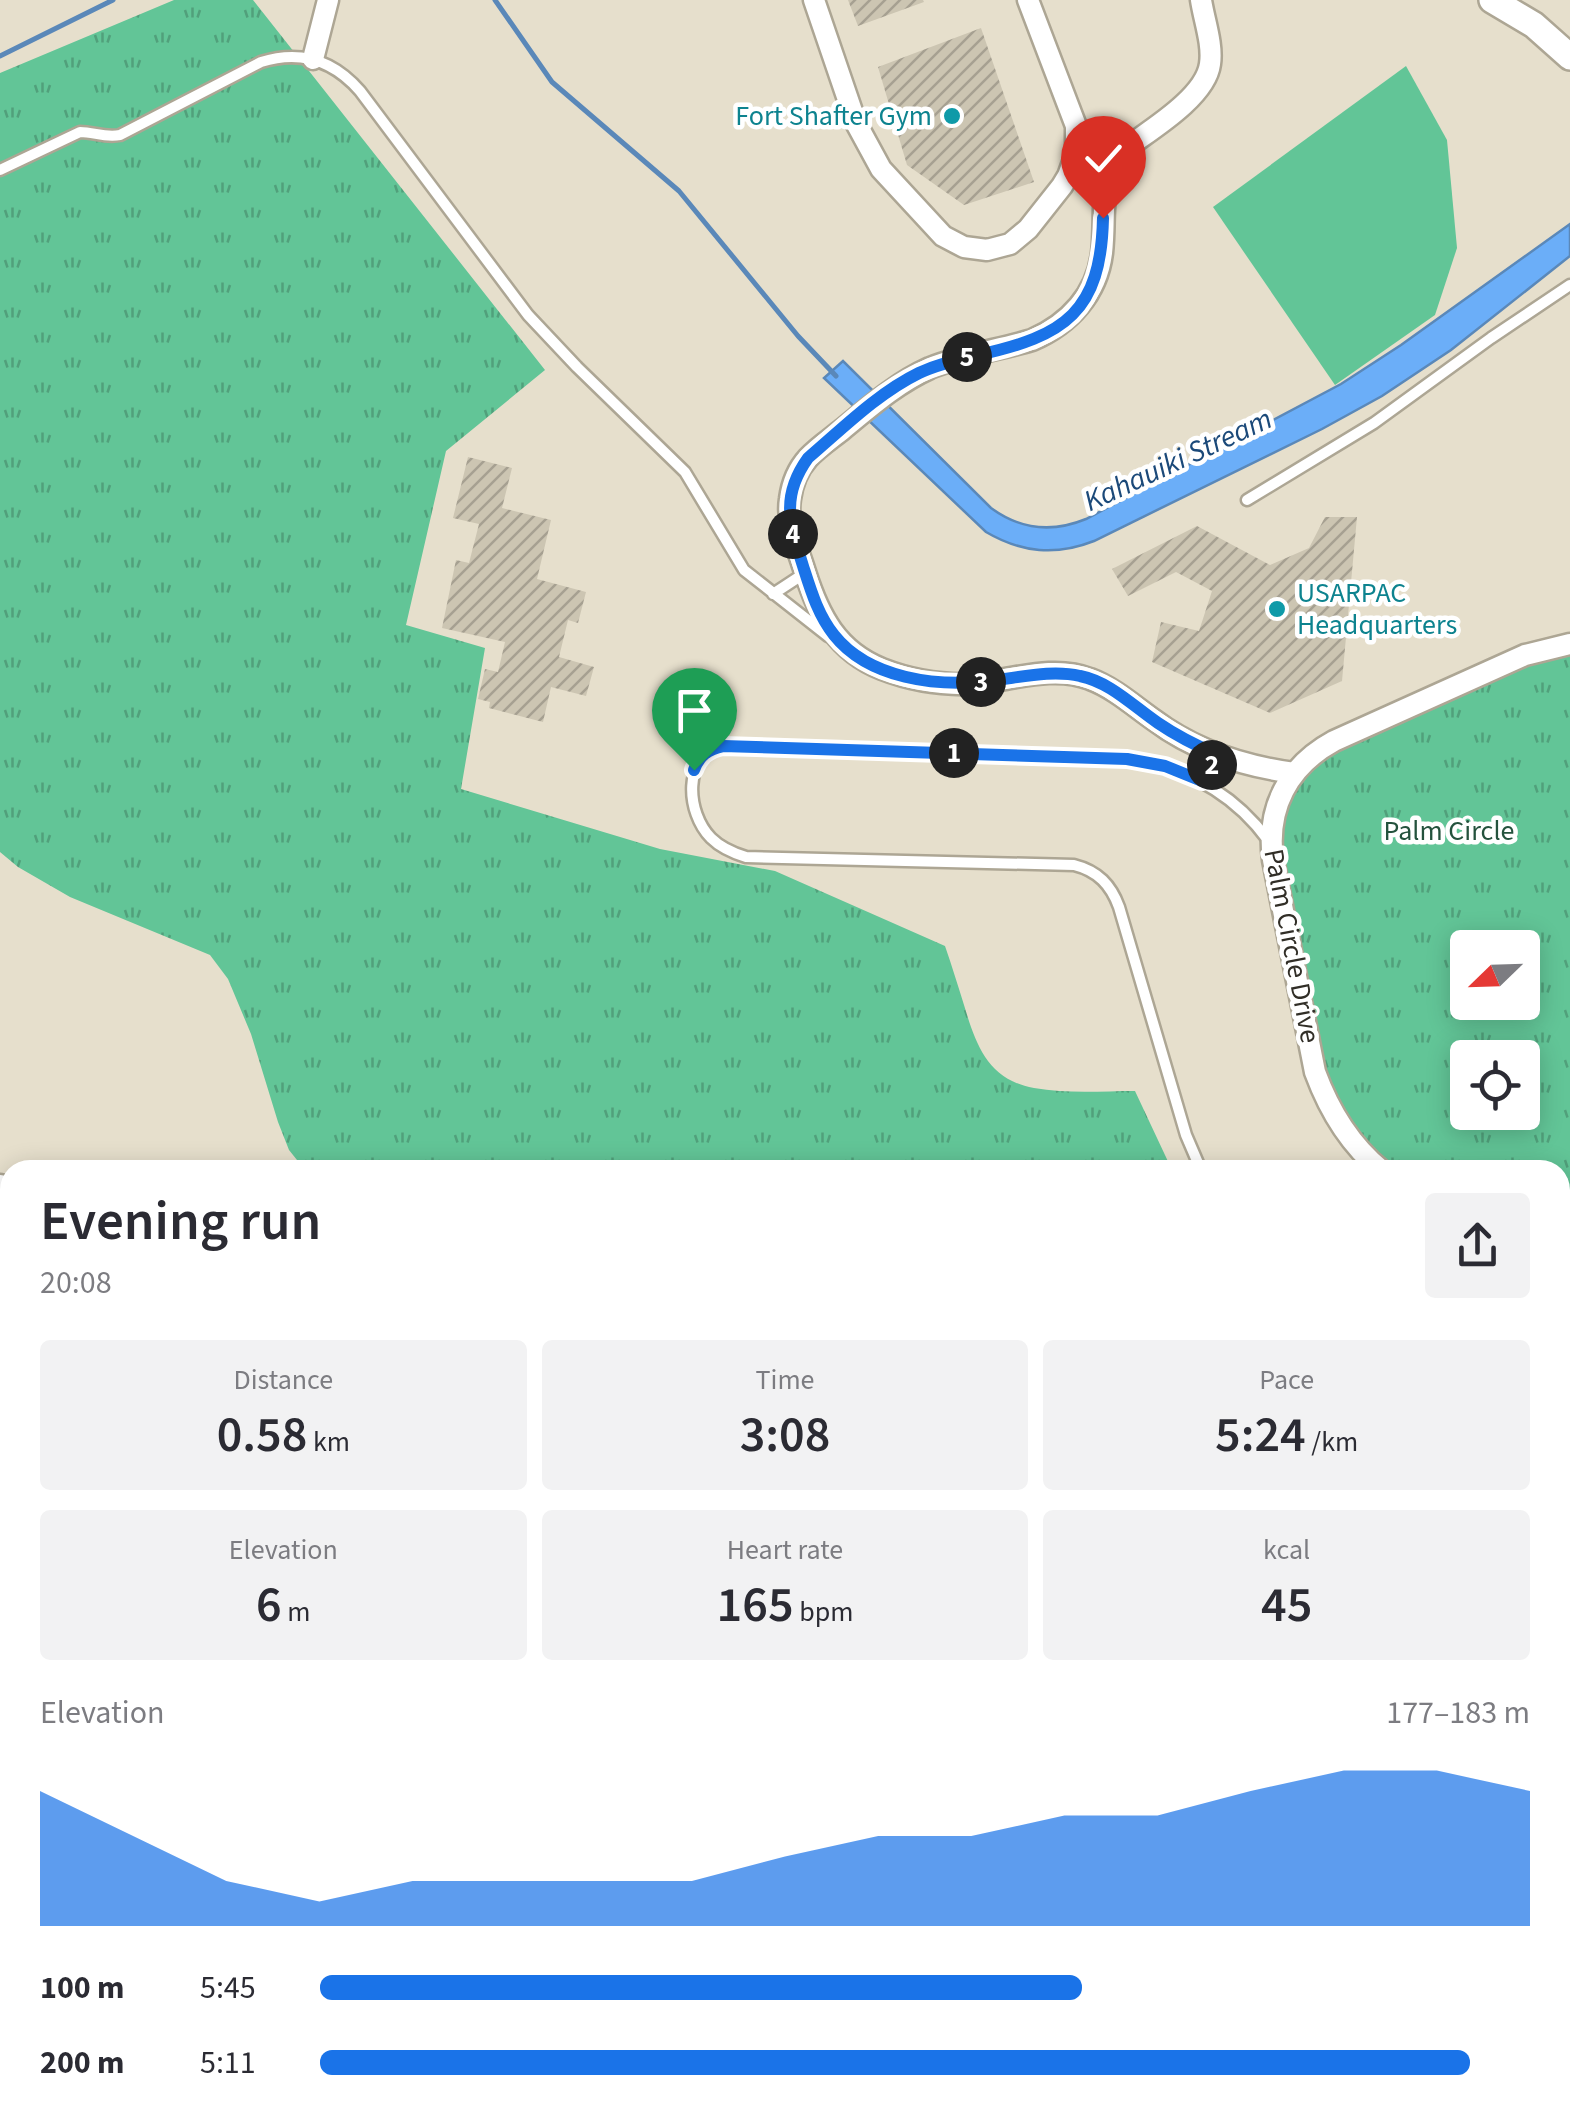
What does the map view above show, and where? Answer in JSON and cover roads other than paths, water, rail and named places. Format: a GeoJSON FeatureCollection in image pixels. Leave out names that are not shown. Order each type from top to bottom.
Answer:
{"type":"FeatureCollection","features":[{"type":"Feature","properties":{"kind":"street"},"geometry":{"type":"LineString","coordinates":[[312,58],[328,0]]}},
{"type":"Feature","properties":{"kind":"street"},"geometry":{"type":"LineString","coordinates":[[814,0],[856,123],[873,157],[943,236],[964,247],[987,250],[1010,244],[1028,229],[1062,186],[1076,154],[1076,126],[1028,0]]}},
{"type":"Feature","properties":{"kind":"street"},"geometry":{"type":"LineString","coordinates":[[1201,0],[1210,53],[1208,74],[1198,91],[1133,143],[1111,172],[1104,194],[1100,266],[1081,305],[1046,334],[932,367],[883,396],[808,458],[794,482],[790,524],[820,614],[846,648],[862,660],[900,675],[935,682],[970,684],[1058,673],[1090,678],[1174,734],[1218,755],[1294,773]]}},
{"type":"Feature","properties":{"kind":"street"},"geometry":{"type":"LineString","coordinates":[[1492,0],[1534,26],[1570,56]]}},
{"type":"Feature","properties":{"kind":"street","name":"Palm Circle Drive"},"geometry":{"type":"LineString","coordinates":[[1371,1160],[1344,1132],[1315,1072],[1271,845],[1277,802],[1294,773],[1334,741],[1524,655],[1570,644]]}},
{"type":"Feature","properties":{"kind":"lane"},"geometry":{"type":"LineString","coordinates":[[0,170],[80,132],[104,137],[120,135],[260,62],[286,56],[312,58],[339,71],[360,91],[528,314],[577,368],[685,472],[744,570],[846,648]]}},
{"type":"Feature","properties":{"kind":"lane"},"geometry":{"type":"LineString","coordinates":[[1247,500],[1374,423],[1570,286]]}},
{"type":"Feature","properties":{"kind":"lane"},"geometry":{"type":"LineString","coordinates":[[773,594],[805,572]]}},
{"type":"Feature","properties":{"kind":"lane"},"geometry":{"type":"LineString","coordinates":[[1197,1160],[1119,907],[1102,878],[1074,865],[746,857],[722,847],[704,830],[692,790],[697,762],[710,750],[723,746],[1127,759],[1165,766],[1219,791],[1248,816],[1271,845]]}},
{"type":"Feature","properties":{"kind":"lane"},"geometry":{"type":"LineString","coordinates":[[1202,781],[1218,755]]}},
{"type":"Feature","properties":{"kind":"water"},"geometry":{"type":"Polygon","coordinates":[[[1570,224],[1570,256],[1451,350],[1382,396],[1094,541],[1066,549],[1026,548],[986,532],[824,378],[843,361],[991,508],[1025,525],[1061,526],[1086,519],[1341,384],[1570,224]]]}},
{"type":"Feature","properties":{"kind":"waterway","name":"Kahauiki Stream"},"geometry":{"type":"LineString","coordinates":[[0,56],[113,0]]}},
{"type":"Feature","properties":{"kind":"waterway","name":"Kahauiki Stream"},"geometry":{"type":"LineString","coordinates":[[495,0],[552,82],[679,191],[798,336],[836,376]]}},
{"type":"Feature","properties":{"kind":"place","name":"Fort Shafter Gym"},"geometry":{"type":"Point","coordinates":[952,116]}},
{"type":"Feature","properties":{"kind":"place","name":"USARPAC Headquarters"},"geometry":{"type":"Point","coordinates":[1277,609]}},
{"type":"Feature","properties":{"kind":"park label","name":"Palm Circle"},"geometry":{"type":"Point","coordinates":[1449,831]}}]}
